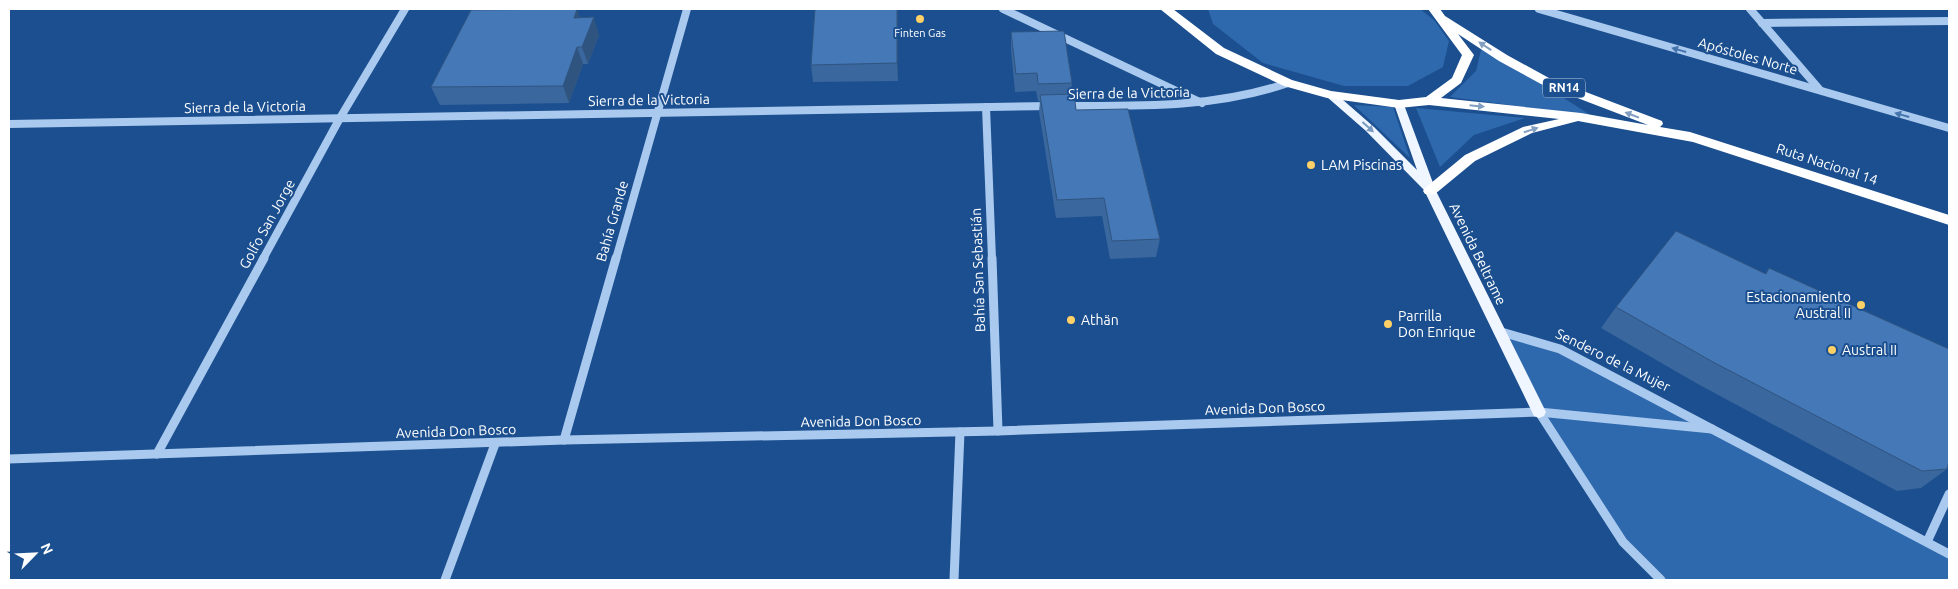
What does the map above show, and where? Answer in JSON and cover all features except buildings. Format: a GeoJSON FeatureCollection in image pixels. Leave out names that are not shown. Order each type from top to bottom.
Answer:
{"type":"FeatureCollection","features":[{"type":"Feature","properties":{"kind":"highway","name":"Ruta Nacional 14"},"geometry":{"type":"LineString","coordinates":[[1166,9],[1220,52],[1288,83],[1331,95],[1399,104],[1429,101],[1581,117],[1694,138]]}},
{"type":"Feature","properties":{"kind":"highway","name":"Ruta Nacional 14"},"geometry":{"type":"LineString","coordinates":[[1181,9],[1194,32]]}},
{"type":"Feature","properties":{"kind":"highway","name":"Ruta Nacional 14"},"geometry":{"type":"LineString","coordinates":[[1429,101],[1457,80],[1468,55],[1444,19],[1434,9]]}},
{"type":"Feature","properties":{"kind":"highway","name":"Ruta Nacional 14"},"geometry":{"type":"LineString","coordinates":[[1444,19],[1503,58],[1545,81],[1694,138],[1949,220]]}},
{"type":"Feature","properties":{"kind":"highway"},"geometry":{"type":"LineString","coordinates":[[1430,191],[1470,158],[1528,130],[1581,117]]}},
{"type":"Feature","properties":{"kind":"main road","name":"Avenida Beltrame"},"geometry":{"type":"LineString","coordinates":[[1331,95],[1370,129],[1430,191]]}},
{"type":"Feature","properties":{"kind":"main road","name":"Avenida Beltrame"},"geometry":{"type":"LineString","coordinates":[[1399,104],[1430,191],[1498,331]]}},
{"type":"Feature","properties":{"kind":"main road"},"geometry":{"type":"LineString","coordinates":[[1498,331],[1539,412]]}},
{"type":"Feature","properties":{"kind":"street","name":"Golfo San Jorge"},"geometry":{"type":"LineString","coordinates":[[157,454],[340,118],[405,9]]}},
{"type":"Feature","properties":{"kind":"street","name":"Bahía Grande"},"geometry":{"type":"LineString","coordinates":[[564,440],[686,9]]}},
{"type":"Feature","properties":{"kind":"street"},"geometry":{"type":"LineString","coordinates":[[1003,9],[1204,104]]}},
{"type":"Feature","properties":{"kind":"street","name":"Apóstoles Norte"},"geometry":{"type":"LineString","coordinates":[[1539,9],[1949,128]]}},
{"type":"Feature","properties":{"kind":"street"},"geometry":{"type":"LineString","coordinates":[[1750,9],[1821,91]]}},
{"type":"Feature","properties":{"kind":"street"},"geometry":{"type":"LineString","coordinates":[[1762,23],[1949,21]]}},
{"type":"Feature","properties":{"kind":"street","name":"Sierra de la Victoria"},"geometry":{"type":"LineString","coordinates":[[9,124],[1204,104],[1261,94],[1288,83]]}},
{"type":"Feature","properties":{"kind":"street","name":"Bahía San Sebastián"},"geometry":{"type":"LineString","coordinates":[[986,107],[998,431]]}},
{"type":"Feature","properties":{"kind":"street","name":"Sendero de la Mujer"},"geometry":{"type":"LineString","coordinates":[[1498,331],[1560,349],[1949,554]]}},
{"type":"Feature","properties":{"kind":"street"},"geometry":{"type":"LineString","coordinates":[[1539,412],[1623,542],[1661,580]]}},
{"type":"Feature","properties":{"kind":"street","name":"Avenida Don Bosco"},"geometry":{"type":"LineString","coordinates":[[9,459],[495,444],[564,440],[998,431],[1539,412],[1712,429]]}},
{"type":"Feature","properties":{"kind":"street"},"geometry":{"type":"LineString","coordinates":[[954,580],[960,432]]}},
{"type":"Feature","properties":{"kind":"street"},"geometry":{"type":"LineString","coordinates":[[445,580],[495,444]]}},
{"type":"Feature","properties":{"kind":"street"},"geometry":{"type":"LineString","coordinates":[[1927,542],[1949,494]]}},
{"type":"Feature","properties":{"kind":"shaded area"},"geometry":{"type":"Polygon","coordinates":[[[1208,9],[1420,9],[1434,20],[1449,41],[1443,67],[1408,86],[1344,86],[1263,63],[1213,24],[1208,9]]]}},
{"type":"Feature","properties":{"kind":"shaded area"},"geometry":{"type":"Polygon","coordinates":[[[1482,46],[1592,116],[1450,97],[1476,71],[1482,46]]]}},
{"type":"Feature","properties":{"kind":"shaded area"},"geometry":{"type":"Polygon","coordinates":[[[1354,105],[1393,107],[1410,158],[1354,105]]]}},
{"type":"Feature","properties":{"kind":"shaded area"},"geometry":{"type":"Polygon","coordinates":[[[1416,108],[1525,118],[1474,135],[1440,167],[1416,108]]]}},
{"type":"Feature","properties":{"kind":"shaded area"},"geometry":{"type":"Polygon","coordinates":[[[1498,331],[1560,349],[1949,554],[1949,580],[1661,580],[1623,542],[1539,412],[1498,331]]]}},
{"type":"Feature","properties":{"kind":"place","name":"Finten Gas"},"geometry":{"type":"Point","coordinates":[920,19]}},
{"type":"Feature","properties":{"kind":"place","name":"LAM Piscinas"},"geometry":{"type":"Point","coordinates":[1311,165]}},
{"type":"Feature","properties":{"kind":"place","name":"Estacionamiento Austral II"},"geometry":{"type":"Point","coordinates":[1861,305]}},
{"type":"Feature","properties":{"kind":"place","name":"Athän"},"geometry":{"type":"Point","coordinates":[1071,320]}},
{"type":"Feature","properties":{"kind":"place","name":"Parrilla Don Enrique"},"geometry":{"type":"Point","coordinates":[1388,324]}},
{"type":"Feature","properties":{"kind":"place","name":"Austral II"},"geometry":{"type":"Point","coordinates":[1832,350]}}]}
